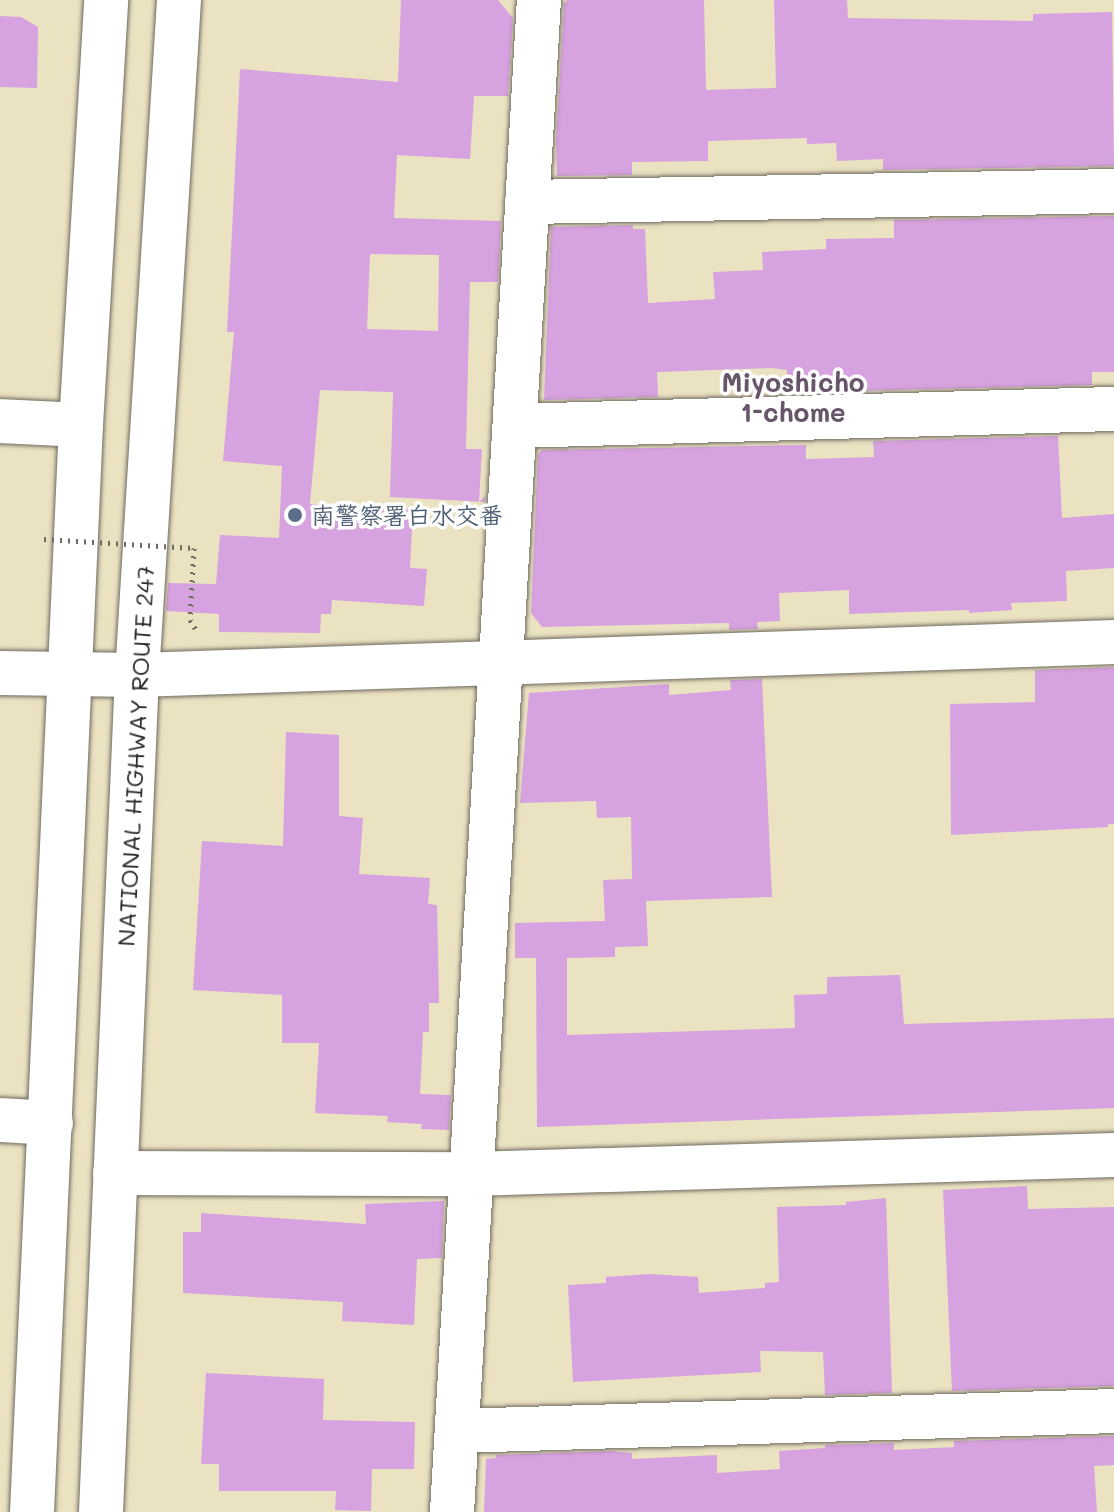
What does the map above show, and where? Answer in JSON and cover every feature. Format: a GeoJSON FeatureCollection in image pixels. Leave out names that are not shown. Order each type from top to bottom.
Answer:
{"type":"FeatureCollection","features":[{"type":"Feature","properties":{"kind":"main road"},"geometry":{"type":"LineString","coordinates":[[32,1512],[81,425],[106,0]]}},
{"type":"Feature","properties":{"kind":"main road","name":"NATIONAL HIGHWAY ROUTE 247"},"geometry":{"type":"LineString","coordinates":[[101,1512],[137,675],[179,0]]}},
{"type":"Feature","properties":{"kind":"main road"},"geometry":{"type":"LineString","coordinates":[[452,1512],[539,0]]}},
{"type":"Feature","properties":{"kind":"main road"},"geometry":{"type":"LineString","coordinates":[[527,202],[1114,191]]}},
{"type":"Feature","properties":{"kind":"main road"},"geometry":{"type":"LineString","coordinates":[[515,426],[1114,409]]}},
{"type":"Feature","properties":{"kind":"main road"},"geometry":{"type":"LineString","coordinates":[[0,421],[81,425]]}},
{"type":"Feature","properties":{"kind":"main road"},"geometry":{"type":"LineString","coordinates":[[0,673],[137,675],[1114,642]]}},
{"type":"Feature","properties":{"kind":"main road"},"geometry":{"type":"LineString","coordinates":[[0,1120],[51,1123]]}},
{"type":"Feature","properties":{"kind":"main road"},"geometry":{"type":"LineString","coordinates":[[115,1173],[471,1174],[1114,1155]]}},
{"type":"Feature","properties":{"kind":"main road"},"geometry":{"type":"LineString","coordinates":[[457,1431],[1114,1411]]}},
{"type":"Feature","properties":{"kind":"path"},"geometry":{"type":"LineString","coordinates":[[44,539],[194,548],[190,620]]}},
{"type":"Feature","properties":{"kind":"building"},"geometry":{"type":"Polygon","coordinates":[[[401,0],[498,0],[513,18],[508,96],[474,96],[470,159],[397,155],[394,218],[501,221],[498,282],[470,282],[466,449],[482,449],[479,502],[390,497],[393,392],[320,390],[310,504],[413,509],[410,568],[427,569],[424,606],[332,600],[331,614],[321,614],[320,633],[219,632],[219,614],[166,611],[168,583],[216,584],[220,535],[279,538],[282,466],[223,461],[234,332],[227,332],[240,69],[398,82],[401,0]],[[370,254],[367,329],[438,331],[439,255],[370,254]]]}},
{"type":"Feature","properties":{"kind":"building"},"geometry":{"type":"Polygon","coordinates":[[[567,0],[704,0],[706,90],[776,88],[774,0],[847,0],[848,18],[1033,21],[1033,14],[1112,12],[1114,166],[883,170],[883,159],[837,161],[836,143],[807,144],[807,138],[708,141],[708,161],[632,162],[632,175],[557,176],[556,141],[564,3],[567,0]]]}},
{"type":"Feature","properties":{"kind":"building"},"geometry":{"type":"Polygon","coordinates":[[[0,16],[21,17],[38,27],[37,88],[0,87],[0,16]]]}},
{"type":"Feature","properties":{"kind":"building"},"geometry":{"type":"Polygon","coordinates":[[[1114,216],[1114,372],[1092,372],[1092,385],[817,392],[816,376],[787,377],[787,370],[772,368],[657,372],[658,397],[544,400],[551,227],[633,225],[633,229],[645,229],[648,303],[715,299],[713,272],[763,270],[762,252],[826,249],[826,239],[894,238],[894,220],[1114,216]]]}},
{"type":"Feature","properties":{"kind":"building"},"geometry":{"type":"Polygon","coordinates":[[[1058,436],[1062,518],[1114,514],[1114,568],[1066,571],[1067,601],[1011,603],[1012,610],[969,613],[969,610],[849,614],[849,590],[779,593],[780,621],[757,622],[758,629],[729,630],[729,623],[542,627],[531,613],[538,454],[542,450],[806,445],[806,459],[874,457],[873,441],[1058,436]]]}},
{"type":"Feature","properties":{"kind":"building"},"geometry":{"type":"Polygon","coordinates":[[[1114,667],[1114,824],[1108,824],[1108,827],[951,835],[950,704],[1035,702],[1035,670],[1114,667]]]}},
{"type":"Feature","properties":{"kind":"building"},"geometry":{"type":"Polygon","coordinates":[[[762,679],[772,897],[646,901],[648,946],[615,947],[615,957],[567,958],[567,1035],[795,1028],[794,995],[827,994],[827,977],[900,975],[904,1024],[1114,1018],[1114,1108],[537,1127],[536,958],[515,958],[515,923],[605,921],[603,880],[632,879],[631,817],[597,818],[596,801],[520,803],[529,693],[669,684],[669,695],[731,690],[730,680],[762,679]]]}},
{"type":"Feature","properties":{"kind":"building"},"geometry":{"type":"Polygon","coordinates":[[[286,732],[339,735],[339,816],[363,818],[359,874],[430,878],[428,904],[437,905],[439,1003],[429,1003],[429,1032],[423,1032],[420,1094],[451,1095],[449,1130],[421,1129],[422,1124],[387,1122],[388,1116],[315,1113],[319,1043],[282,1043],[282,995],[193,990],[202,841],[283,846],[286,732]]]}},
{"type":"Feature","properties":{"kind":"building"},"geometry":{"type":"Polygon","coordinates":[[[1027,1186],[1028,1209],[1114,1207],[1114,1386],[952,1391],[943,1190],[1027,1186]]]}},
{"type":"Feature","properties":{"kind":"building"},"geometry":{"type":"Polygon","coordinates":[[[886,1198],[892,1393],[825,1395],[823,1352],[760,1351],[761,1372],[573,1382],[568,1285],[606,1283],[606,1277],[649,1274],[698,1277],[699,1293],[765,1288],[765,1283],[779,1282],[777,1207],[846,1205],[846,1202],[886,1198]]]}},
{"type":"Feature","properties":{"kind":"building"},"geometry":{"type":"Polygon","coordinates":[[[444,1201],[442,1258],[417,1259],[414,1325],[342,1321],[343,1302],[183,1293],[183,1232],[201,1232],[201,1213],[366,1224],[365,1204],[444,1201]]]}},
{"type":"Feature","properties":{"kind":"building"},"geometry":{"type":"Polygon","coordinates":[[[206,1373],[324,1379],[323,1420],[415,1422],[414,1469],[372,1469],[371,1511],[335,1510],[336,1491],[219,1491],[219,1464],[201,1464],[206,1373]]]}},
{"type":"Feature","properties":{"kind":"building"},"geometry":{"type":"Polygon","coordinates":[[[1114,1436],[1114,1465],[1094,1466],[1097,1512],[484,1512],[486,1459],[496,1458],[496,1455],[611,1451],[632,1453],[632,1459],[717,1455],[717,1473],[780,1469],[779,1451],[825,1448],[825,1445],[894,1443],[894,1450],[954,1447],[954,1441],[1114,1436]]]}},
{"type":"Feature","properties":{"kind":"place","name":"南警察署白水交番"},"geometry":{"type":"Point","coordinates":[295,515]}},
{"type":"Feature","properties":{"kind":"district","name":"Miyoshicho 1-chome"},"geometry":{"type":"Point","coordinates":[793,398]}}]}
